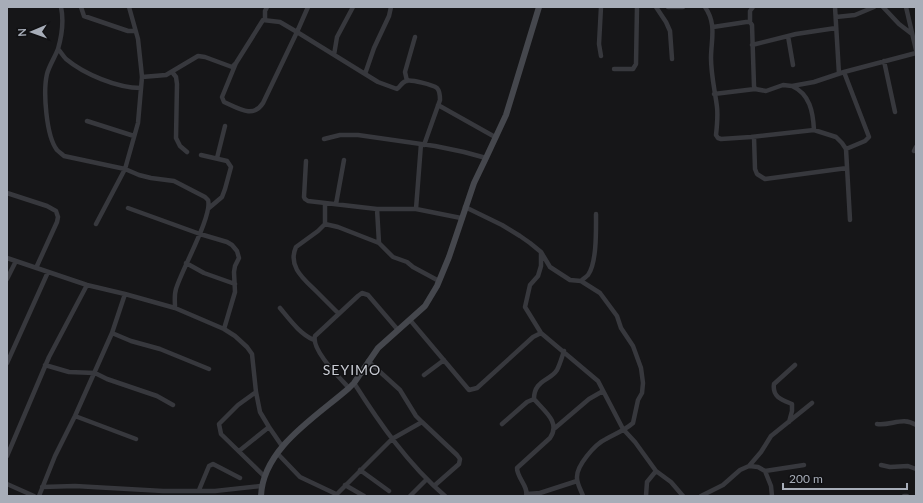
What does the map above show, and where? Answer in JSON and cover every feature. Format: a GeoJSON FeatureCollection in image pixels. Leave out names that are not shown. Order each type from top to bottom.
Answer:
{"type":"FeatureCollection","features":[{"type":"Feature","properties":{"kind":"street"},"geometry":{"type":"LineString","coordinates":[[61,7],[63,17],[58,49],[47,73],[44,89],[52,140],[57,149],[64,156],[125,169],[138,175],[174,181],[205,197],[209,203],[209,208],[200,234],[175,291],[175,308]]}},
{"type":"Feature","properties":{"kind":"street"},"geometry":{"type":"LineString","coordinates":[[81,7],[84,16],[112,26],[124,28],[128,31],[135,31]]}},
{"type":"Feature","properties":{"kind":"street"},"geometry":{"type":"LineString","coordinates":[[96,224],[125,169],[138,123],[142,77],[138,39],[129,7]]}},
{"type":"Feature","properties":{"kind":"street"},"geometry":{"type":"LineString","coordinates":[[265,20],[265,11],[267,7]]}},
{"type":"Feature","properties":{"kind":"street"},"geometry":{"type":"LineString","coordinates":[[308,7],[297,32],[263,103],[260,107],[254,111],[246,112],[224,102],[222,98],[236,63],[262,21],[265,20],[280,22],[297,32],[385,86],[395,89],[399,88],[407,81],[419,82],[434,86],[439,91],[440,95],[438,105],[422,144],[416,209]]}},
{"type":"Feature","properties":{"kind":"street"},"geometry":{"type":"LineString","coordinates":[[334,55],[337,37],[353,7]]}},
{"type":"Feature","properties":{"kind":"street"},"geometry":{"type":"LineString","coordinates":[[365,74],[378,37],[392,7]]}},
{"type":"Feature","properties":{"kind":"street"},"geometry":{"type":"LineString","coordinates":[[261,496],[261,486],[264,476],[282,446],[306,423],[349,388],[378,348],[429,301],[440,281],[474,183],[506,115],[539,7]]}},
{"type":"Feature","properties":{"kind":"street"},"geometry":{"type":"LineString","coordinates":[[601,7],[599,44],[601,56]]}},
{"type":"Feature","properties":{"kind":"street"},"geometry":{"type":"LineString","coordinates":[[614,70],[633,69],[636,64],[637,7]]}},
{"type":"Feature","properties":{"kind":"street"},"geometry":{"type":"LineString","coordinates":[[656,7],[670,31],[672,59]]}},
{"type":"Feature","properties":{"kind":"street"},"geometry":{"type":"LineString","coordinates":[[668,7],[683,7]]}},
{"type":"Feature","properties":{"kind":"street"},"geometry":{"type":"LineString","coordinates":[[705,7],[709,13],[713,27],[711,57],[714,94],[717,108],[716,135],[718,138],[754,137],[814,130],[836,137],[846,149],[850,220]]}},
{"type":"Feature","properties":{"kind":"street"},"geometry":{"type":"LineString","coordinates":[[753,7],[750,11],[750,22],[752,25],[755,89]]}},
{"type":"Feature","properties":{"kind":"street"},"geometry":{"type":"LineString","coordinates":[[835,7],[836,28],[842,73],[869,136],[865,141],[846,149]]}},
{"type":"Feature","properties":{"kind":"street"},"geometry":{"type":"LineString","coordinates":[[836,16],[855,15],[874,7]]}},
{"type":"Feature","properties":{"kind":"street"},"geometry":{"type":"LineString","coordinates":[[883,7],[899,24],[912,34]]}},
{"type":"Feature","properties":{"kind":"street"},"geometry":{"type":"LineString","coordinates":[[714,94],[755,89],[766,91],[783,85],[792,86],[822,80],[916,51],[906,7]]}},
{"type":"Feature","properties":{"kind":"street"},"geometry":{"type":"LineString","coordinates":[[713,27],[750,22]]}},
{"type":"Feature","properties":{"kind":"street"},"geometry":{"type":"LineString","coordinates":[[910,25],[916,24]]}},
{"type":"Feature","properties":{"kind":"street"},"geometry":{"type":"LineString","coordinates":[[752,45],[788,36],[836,28]]}},
{"type":"Feature","properties":{"kind":"street"},"geometry":{"type":"LineString","coordinates":[[788,36],[793,65]]}},
{"type":"Feature","properties":{"kind":"street"},"geometry":{"type":"LineString","coordinates":[[407,81],[405,72],[414,37]]}},
{"type":"Feature","properties":{"kind":"street"},"geometry":{"type":"LineString","coordinates":[[58,49],[66,59],[86,72],[127,87],[141,88]]}},
{"type":"Feature","properties":{"kind":"street"},"geometry":{"type":"LineString","coordinates":[[142,77],[161,76],[172,72],[198,56],[205,57],[232,67],[236,63]]}},
{"type":"Feature","properties":{"kind":"street"},"geometry":{"type":"LineString","coordinates":[[884,61],[895,112]]}},
{"type":"Feature","properties":{"kind":"street"},"geometry":{"type":"LineString","coordinates":[[172,72],[176,77],[177,84],[176,138],[180,146],[187,152]]}},
{"type":"Feature","properties":{"kind":"street"},"geometry":{"type":"LineString","coordinates":[[792,86],[800,90],[806,98],[811,109],[814,130]]}},
{"type":"Feature","properties":{"kind":"street"},"geometry":{"type":"LineString","coordinates":[[438,105],[495,137]]}},
{"type":"Feature","properties":{"kind":"street"},"geometry":{"type":"LineString","coordinates":[[87,122],[134,136]]}},
{"type":"Feature","properties":{"kind":"street"},"geometry":{"type":"LineString","coordinates":[[217,158],[225,126]]}},
{"type":"Feature","properties":{"kind":"street"},"geometry":{"type":"LineString","coordinates":[[324,139],[340,134],[358,135],[422,144],[486,158]]}},
{"type":"Feature","properties":{"kind":"street"},"geometry":{"type":"LineString","coordinates":[[754,137],[755,169],[757,174],[765,179],[847,168]]}},
{"type":"Feature","properties":{"kind":"street"},"geometry":{"type":"LineString","coordinates":[[201,155],[227,161],[231,167],[222,197],[209,208]]}},
{"type":"Feature","properties":{"kind":"street"},"geometry":{"type":"LineString","coordinates":[[336,204],[344,160]]}},
{"type":"Feature","properties":{"kind":"street"},"geometry":{"type":"LineString","coordinates":[[306,161],[305,199],[325,203],[377,209],[416,209],[461,218]]}},
{"type":"Feature","properties":{"kind":"street"},"geometry":{"type":"LineString","coordinates":[[7,193],[47,206],[56,211],[58,217],[57,222],[36,268]]}},
{"type":"Feature","properties":{"kind":"street"},"geometry":{"type":"LineString","coordinates":[[325,203],[325,224],[296,247],[294,255],[295,264],[303,280],[339,314]]}},
{"type":"Feature","properties":{"kind":"street"},"geometry":{"type":"LineString","coordinates":[[465,207],[502,225],[530,243],[541,252],[550,267],[570,280],[581,281],[600,293],[617,316],[621,328],[633,346],[641,368],[643,384],[635,417],[633,423],[605,439],[590,453],[581,465],[576,475],[583,496]]}},
{"type":"Feature","properties":{"kind":"street"},"geometry":{"type":"LineString","coordinates":[[128,208],[200,234],[227,242],[237,251],[239,258],[234,272],[235,284],[233,300],[224,329]]}},
{"type":"Feature","properties":{"kind":"street"},"geometry":{"type":"LineString","coordinates":[[377,209],[379,243]]}},
{"type":"Feature","properties":{"kind":"street"},"geometry":{"type":"LineString","coordinates":[[581,281],[588,274],[592,262],[596,237],[596,214]]}},
{"type":"Feature","properties":{"kind":"street"},"geometry":{"type":"LineString","coordinates":[[325,224],[338,227],[379,243],[394,257],[407,262],[413,268],[440,281]]}},
{"type":"Feature","properties":{"kind":"street"},"geometry":{"type":"LineString","coordinates":[[541,252],[542,266],[538,276],[530,285],[525,307],[542,333],[598,381],[623,429],[635,442],[656,471],[671,482],[683,496]]}},
{"type":"Feature","properties":{"kind":"street"},"geometry":{"type":"LineString","coordinates":[[7,258],[87,285],[175,308],[224,329],[241,341],[252,354],[256,392],[260,412],[282,446]]}},
{"type":"Feature","properties":{"kind":"street"},"geometry":{"type":"LineString","coordinates":[[7,279],[16,261]]}},
{"type":"Feature","properties":{"kind":"street"},"geometry":{"type":"LineString","coordinates":[[186,263],[209,275],[235,284]]}},
{"type":"Feature","properties":{"kind":"street"},"geometry":{"type":"LineString","coordinates":[[7,363],[48,272]]}},
{"type":"Feature","properties":{"kind":"street"},"geometry":{"type":"LineString","coordinates":[[7,456],[29,407],[45,366],[65,324],[87,285]]}},
{"type":"Feature","properties":{"kind":"street"},"geometry":{"type":"LineString","coordinates":[[39,496],[59,448],[95,373],[112,333],[125,294]]}},
{"type":"Feature","properties":{"kind":"street"},"geometry":{"type":"LineString","coordinates":[[314,340],[315,336],[360,294],[365,294],[368,296],[398,330]]}},
{"type":"Feature","properties":{"kind":"street"},"geometry":{"type":"LineString","coordinates":[[280,308],[301,332],[314,340],[319,352],[349,388]]}},
{"type":"Feature","properties":{"kind":"street"},"geometry":{"type":"LineString","coordinates":[[410,320],[469,390],[474,390],[533,337],[542,333]]}},
{"type":"Feature","properties":{"kind":"street"},"geometry":{"type":"LineString","coordinates":[[112,333],[131,341],[160,349],[209,370]]}},
{"type":"Feature","properties":{"kind":"street"},"geometry":{"type":"LineString","coordinates":[[502,424],[527,402],[534,399],[538,386],[557,369],[564,351]]}},
{"type":"Feature","properties":{"kind":"street"},"geometry":{"type":"LineString","coordinates":[[424,374],[444,360]]}},
{"type":"Feature","properties":{"kind":"street"},"geometry":{"type":"LineString","coordinates":[[368,361],[400,390],[416,416],[458,455],[460,459],[459,464],[434,486]]}},
{"type":"Feature","properties":{"kind":"street"},"geometry":{"type":"LineString","coordinates":[[789,422],[792,404],[779,399],[775,392],[774,384],[795,365]]}},
{"type":"Feature","properties":{"kind":"street"},"geometry":{"type":"LineString","coordinates":[[45,366],[69,372],[95,373],[107,379],[158,396],[173,405]]}},
{"type":"Feature","properties":{"kind":"street"},"geometry":{"type":"LineString","coordinates":[[354,383],[392,439],[426,480],[445,496]]}},
{"type":"Feature","properties":{"kind":"street"},"geometry":{"type":"LineString","coordinates":[[555,428],[589,399],[603,391]]}},
{"type":"Feature","properties":{"kind":"street"},"geometry":{"type":"LineString","coordinates":[[256,392],[238,405],[219,424],[221,434],[264,476]]}},
{"type":"Feature","properties":{"kind":"street"},"geometry":{"type":"LineString","coordinates":[[534,399],[554,421],[555,428],[554,433],[550,438],[517,468],[517,474],[527,490],[526,495],[540,494],[577,481]]}},
{"type":"Feature","properties":{"kind":"street"},"geometry":{"type":"LineString","coordinates":[[702,496],[723,485],[740,470],[749,466],[761,452],[771,436],[812,403]]}},
{"type":"Feature","properties":{"kind":"street"},"geometry":{"type":"LineString","coordinates":[[75,416],[136,439]]}},
{"type":"Feature","properties":{"kind":"street"},"geometry":{"type":"LineString","coordinates":[[877,424],[884,425],[907,421],[916,425]]}},
{"type":"Feature","properties":{"kind":"street"},"geometry":{"type":"LineString","coordinates":[[277,453],[300,476],[336,495],[392,439],[422,422]]}},
{"type":"Feature","properties":{"kind":"street"},"geometry":{"type":"LineString","coordinates":[[239,451],[269,427]]}},
{"type":"Feature","properties":{"kind":"street"},"geometry":{"type":"LineString","coordinates":[[199,490],[209,466],[213,464],[240,478]]}},
{"type":"Feature","properties":{"kind":"street"},"geometry":{"type":"LineString","coordinates":[[749,466],[765,471],[804,465]]}},
{"type":"Feature","properties":{"kind":"street"},"geometry":{"type":"LineString","coordinates":[[881,465],[890,467],[908,466],[916,469]]}},
{"type":"Feature","properties":{"kind":"street"},"geometry":{"type":"LineString","coordinates":[[360,470],[389,491]]}},
{"type":"Feature","properties":{"kind":"street"},"geometry":{"type":"LineString","coordinates":[[646,496],[647,482],[656,471]]}},
{"type":"Feature","properties":{"kind":"street"},"geometry":{"type":"LineString","coordinates":[[765,471],[771,486],[772,496]]}},
{"type":"Feature","properties":{"kind":"street"},"geometry":{"type":"LineString","coordinates":[[410,496],[426,480]]}},
{"type":"Feature","properties":{"kind":"street"},"geometry":{"type":"LineString","coordinates":[[7,484],[34,496]]}},
{"type":"Feature","properties":{"kind":"street"},"geometry":{"type":"LineString","coordinates":[[346,485],[364,496]]}},
{"type":"Feature","properties":{"kind":"street"},"geometry":{"type":"LineString","coordinates":[[42,487],[75,486],[163,491],[199,490],[215,493],[261,486]]}},
{"type":"Feature","properties":{"kind":"street"},"geometry":{"type":"LineString","coordinates":[[188,496],[190,490]]}},
{"type":"Feature","properties":{"kind":"street"},"geometry":{"type":"LineString","coordinates":[[712,491],[717,495]]}},
{"type":"Feature","properties":{"kind":"district","name":"SEYIMO"},"geometry":{"type":"Point","coordinates":[352,369]}}]}
